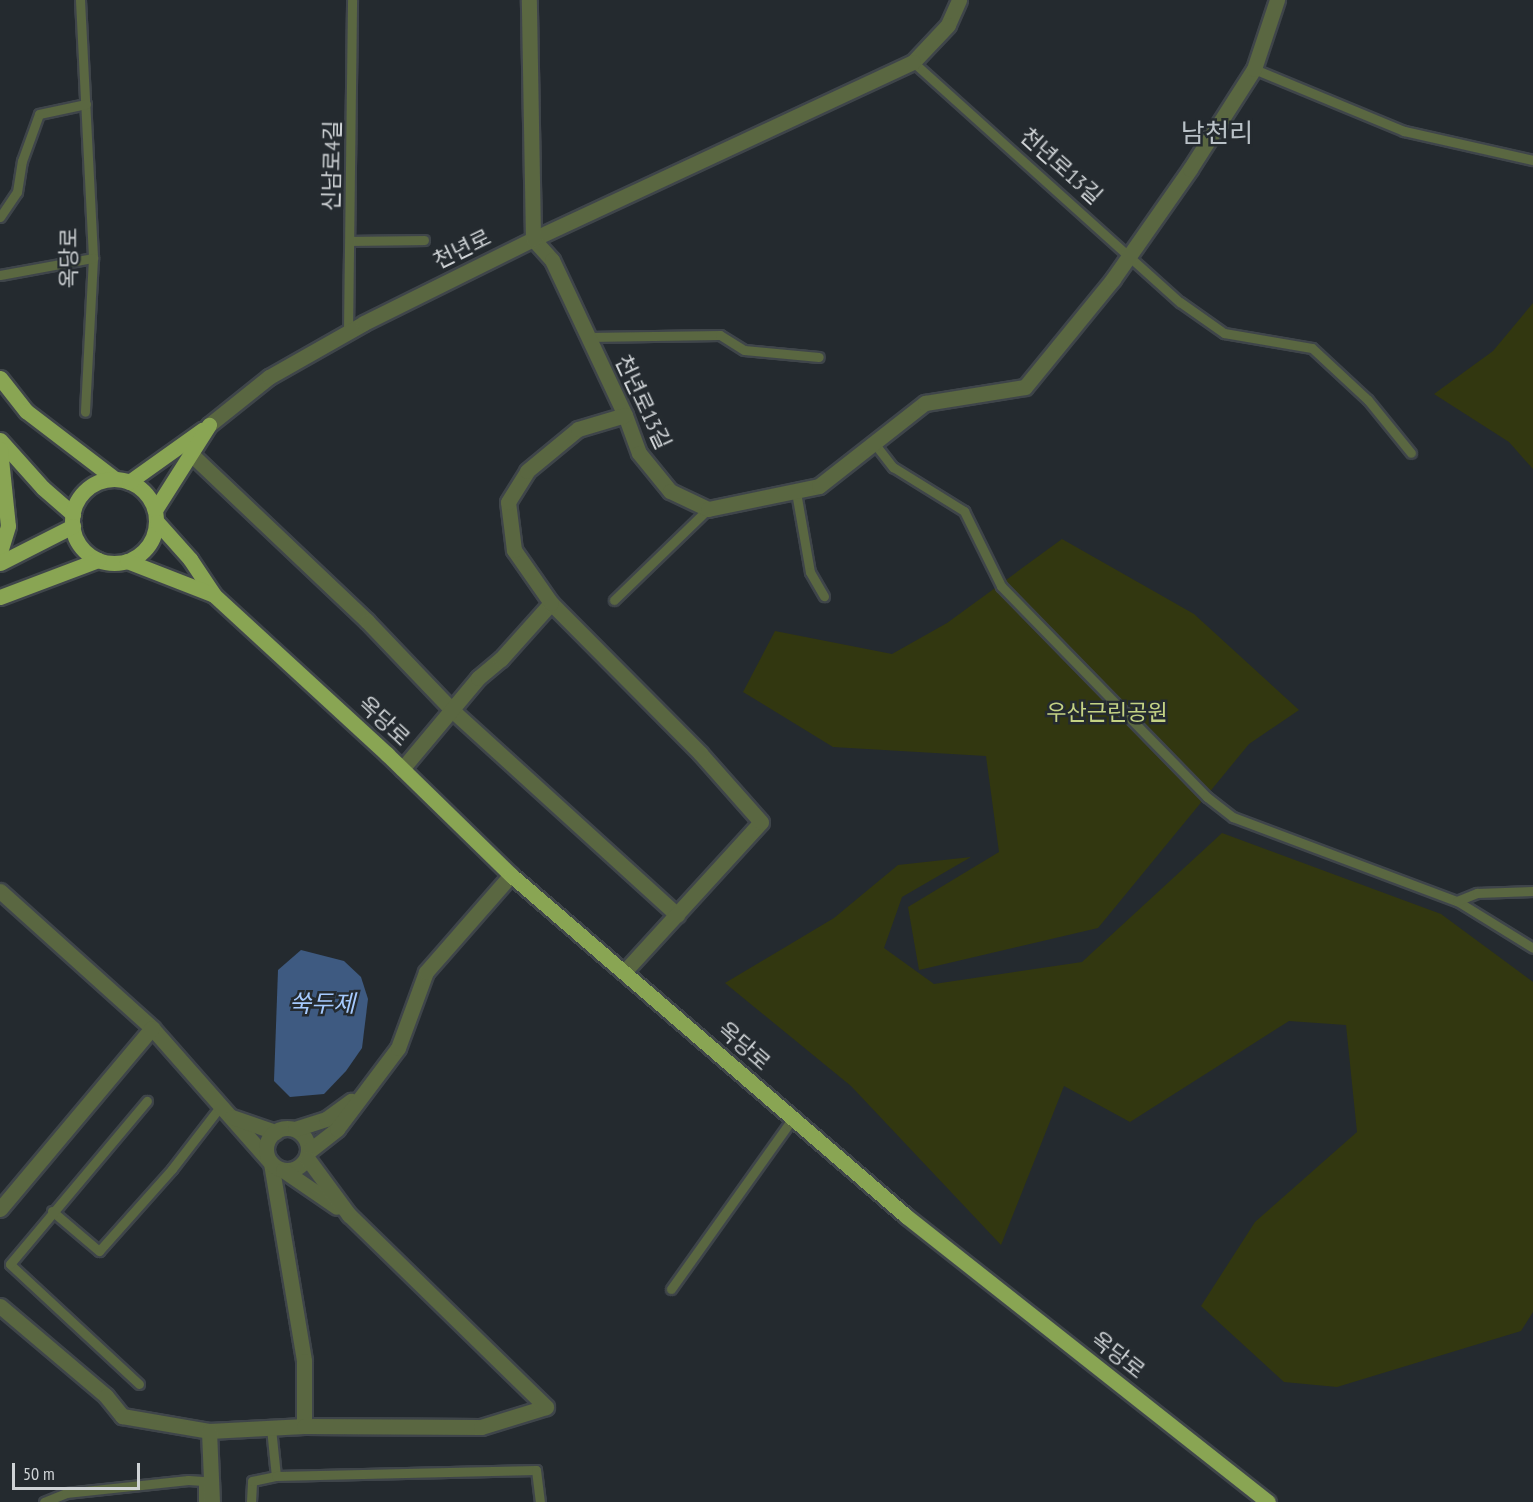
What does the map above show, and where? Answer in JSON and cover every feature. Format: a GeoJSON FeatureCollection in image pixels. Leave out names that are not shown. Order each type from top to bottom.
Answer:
{"type":"FeatureCollection","features":[{"type":"Feature","properties":{"kind":"main road"},"geometry":{"type":"LineString","coordinates":[[0,378],[26,411],[122,481],[140,488],[156,516],[190,559],[214,596]]}},
{"type":"Feature","properties":{"kind":"main road"},"geometry":{"type":"LineString","coordinates":[[127,561],[148,547],[156,516],[209,425]]}},
{"type":"Feature","properties":{"kind":"main road"},"geometry":{"type":"LineString","coordinates":[[98,560],[81,547],[73,520],[76,503],[92,485],[122,481],[209,425]]}},
{"type":"Feature","properties":{"kind":"main road"},"geometry":{"type":"LineString","coordinates":[[0,440],[73,520]]}},
{"type":"Feature","properties":{"kind":"main road"},"geometry":{"type":"LineString","coordinates":[[0,449],[8,526],[0,552]]}},
{"type":"Feature","properties":{"kind":"main road"},"geometry":{"type":"LineString","coordinates":[[0,563],[73,520]]}},
{"type":"Feature","properties":{"kind":"main road"},"geometry":{"type":"LineString","coordinates":[[0,597],[98,560],[127,561],[214,596]]}},
{"type":"Feature","properties":{"kind":"main road","name":"옥당로"},"geometry":{"type":"LineString","coordinates":[[214,596],[402,768],[511,875],[906,1216],[1268,1502]]}},
{"type":"Feature","properties":{"kind":"street"},"geometry":{"type":"LineString","coordinates":[[529,0],[533,239],[913,62],[948,25],[959,0]]}},
{"type":"Feature","properties":{"kind":"street"},"geometry":{"type":"LineString","coordinates":[[708,509],[819,486],[925,403],[1025,387],[1113,279],[1126,255],[1190,170],[1254,69],[1277,0]]}},
{"type":"Feature","properties":{"kind":"street","name":"천년로"},"geometry":{"type":"LineString","coordinates":[[209,425],[269,377],[348,332],[533,239]]}},
{"type":"Feature","properties":{"kind":"street","name":"천년로13길"},"geometry":{"type":"LineString","coordinates":[[533,239],[552,260],[625,415],[639,453],[670,491],[708,509]]}},
{"type":"Feature","properties":{"kind":"street"},"geometry":{"type":"LineString","coordinates":[[624,972],[761,822],[700,753],[551,603],[514,550],[508,502],[527,471],[578,429],[625,415]]}},
{"type":"Feature","properties":{"kind":"street"},"geometry":{"type":"LineString","coordinates":[[191,454],[367,621],[453,711],[677,915]]}},
{"type":"Feature","properties":{"kind":"street"},"geometry":{"type":"LineString","coordinates":[[402,768],[453,711],[478,678],[501,659],[551,603]]}},
{"type":"Feature","properties":{"kind":"street"},"geometry":{"type":"LineString","coordinates":[[277,1166],[297,1168],[337,1129],[398,1048],[426,972],[511,875]]}},
{"type":"Feature","properties":{"kind":"street"},"geometry":{"type":"LineString","coordinates":[[0,891],[152,1028],[222,1110],[277,1166],[349,1215],[546,1407],[481,1427],[304,1426],[209,1431],[122,1416],[106,1396],[0,1306]]}},
{"type":"Feature","properties":{"kind":"street"},"geometry":{"type":"LineString","coordinates":[[0,1209],[152,1028]]}},
{"type":"Feature","properties":{"kind":"street"},"geometry":{"type":"LineString","coordinates":[[222,1110],[275,1132],[295,1129],[326,1119],[366,1090]]}},
{"type":"Feature","properties":{"kind":"street"},"geometry":{"type":"LineString","coordinates":[[295,1129],[306,1138],[308,1155],[349,1215]]}},
{"type":"Feature","properties":{"kind":"street"},"geometry":{"type":"LineString","coordinates":[[275,1132],[266,1150],[277,1166],[304,1361],[304,1426]]}},
{"type":"Feature","properties":{"kind":"street"},"geometry":{"type":"LineString","coordinates":[[209,1431],[207,1483],[212,1502]]}},
{"type":"Feature","properties":{"kind":"lane","name":"옥당로"},"geometry":{"type":"LineString","coordinates":[[80,0],[93,258],[85,412]]}},
{"type":"Feature","properties":{"kind":"lane","name":"신남로4길"},"geometry":{"type":"LineString","coordinates":[[348,332],[352,0]]}},
{"type":"Feature","properties":{"kind":"lane","name":"천년로13길"},"geometry":{"type":"LineString","coordinates":[[913,62],[1180,302],[1224,333],[1312,348],[1368,400],[1410,453]]}},
{"type":"Feature","properties":{"kind":"lane"},"geometry":{"type":"LineString","coordinates":[[1254,69],[1404,131],[1533,160]]}},
{"type":"Feature","properties":{"kind":"lane"},"geometry":{"type":"LineString","coordinates":[[0,217],[17,192],[22,161],[39,114],[86,104]]}},
{"type":"Feature","properties":{"kind":"lane"},"geometry":{"type":"LineString","coordinates":[[350,241],[424,240]]}},
{"type":"Feature","properties":{"kind":"lane"},"geometry":{"type":"LineString","coordinates":[[0,275],[93,258]]}},
{"type":"Feature","properties":{"kind":"lane"},"geometry":{"type":"LineString","coordinates":[[588,337],[720,335],[744,350],[819,357]]}},
{"type":"Feature","properties":{"kind":"lane"},"geometry":{"type":"LineString","coordinates":[[874,443],[893,467],[964,511],[1001,586],[1207,797],[1233,817],[1457,901],[1533,948]]}},
{"type":"Feature","properties":{"kind":"lane"},"geometry":{"type":"LineString","coordinates":[[796,492],[810,572],[824,596]]}},
{"type":"Feature","properties":{"kind":"lane"},"geometry":{"type":"LineString","coordinates":[[614,600],[708,509]]}},
{"type":"Feature","properties":{"kind":"lane"},"geometry":{"type":"LineString","coordinates":[[1457,901],[1477,892],[1533,891]]}},
{"type":"Feature","properties":{"kind":"lane"},"geometry":{"type":"LineString","coordinates":[[139,1384],[10,1264],[52,1211],[147,1101]]}},
{"type":"Feature","properties":{"kind":"lane"},"geometry":{"type":"LineString","coordinates":[[52,1211],[99,1251],[222,1110]]}},
{"type":"Feature","properties":{"kind":"lane"},"geometry":{"type":"LineString","coordinates":[[671,1289],[793,1118]]}},
{"type":"Feature","properties":{"kind":"lane"},"geometry":{"type":"LineString","coordinates":[[271,1428],[276,1476]]}},
{"type":"Feature","properties":{"kind":"lane"},"geometry":{"type":"LineString","coordinates":[[250,1502],[252,1480],[276,1476],[536,1470],[540,1502]]}},
{"type":"Feature","properties":{"kind":"lane"},"geometry":{"type":"LineString","coordinates":[[44,1502],[66,1493],[207,1483],[203,1502]]}},
{"type":"Feature","properties":{"kind":"green space"},"geometry":{"type":"Polygon","coordinates":[[[1533,303],[1533,469],[1509,442],[1434,394],[1493,351],[1533,303]]]}},
{"type":"Feature","properties":{"kind":"green space","name":"우산근린공원"},"geometry":{"type":"Polygon","coordinates":[[[1062,539],[1194,614],[1299,710],[1249,744],[1098,928],[919,970],[908,907],[999,852],[986,756],[833,747],[743,692],[775,631],[892,654],[947,623],[1062,539]]]}},
{"type":"Feature","properties":{"kind":"green space"},"geometry":{"type":"Polygon","coordinates":[[[1222,833],[1441,914],[1533,982],[1533,1312],[1521,1331],[1337,1387],[1284,1382],[1201,1306],[1255,1222],[1357,1132],[1346,1025],[1289,1021],[1130,1122],[1064,1086],[1001,1245],[851,1086],[725,983],[834,918],[898,865],[971,857],[902,897],[884,948],[934,984],[1082,962],[1222,833]]]}},
{"type":"Feature","properties":{"kind":"water","name":"쑥두제"},"geometry":{"type":"Polygon","coordinates":[[[301,950],[344,961],[361,977],[368,999],[362,1048],[346,1071],[324,1094],[290,1097],[274,1081],[278,970],[301,950]]]}},
{"type":"Feature","properties":{"kind":"district","name":"남천리"},"geometry":{"type":"Point","coordinates":[1217,133]}}]}
